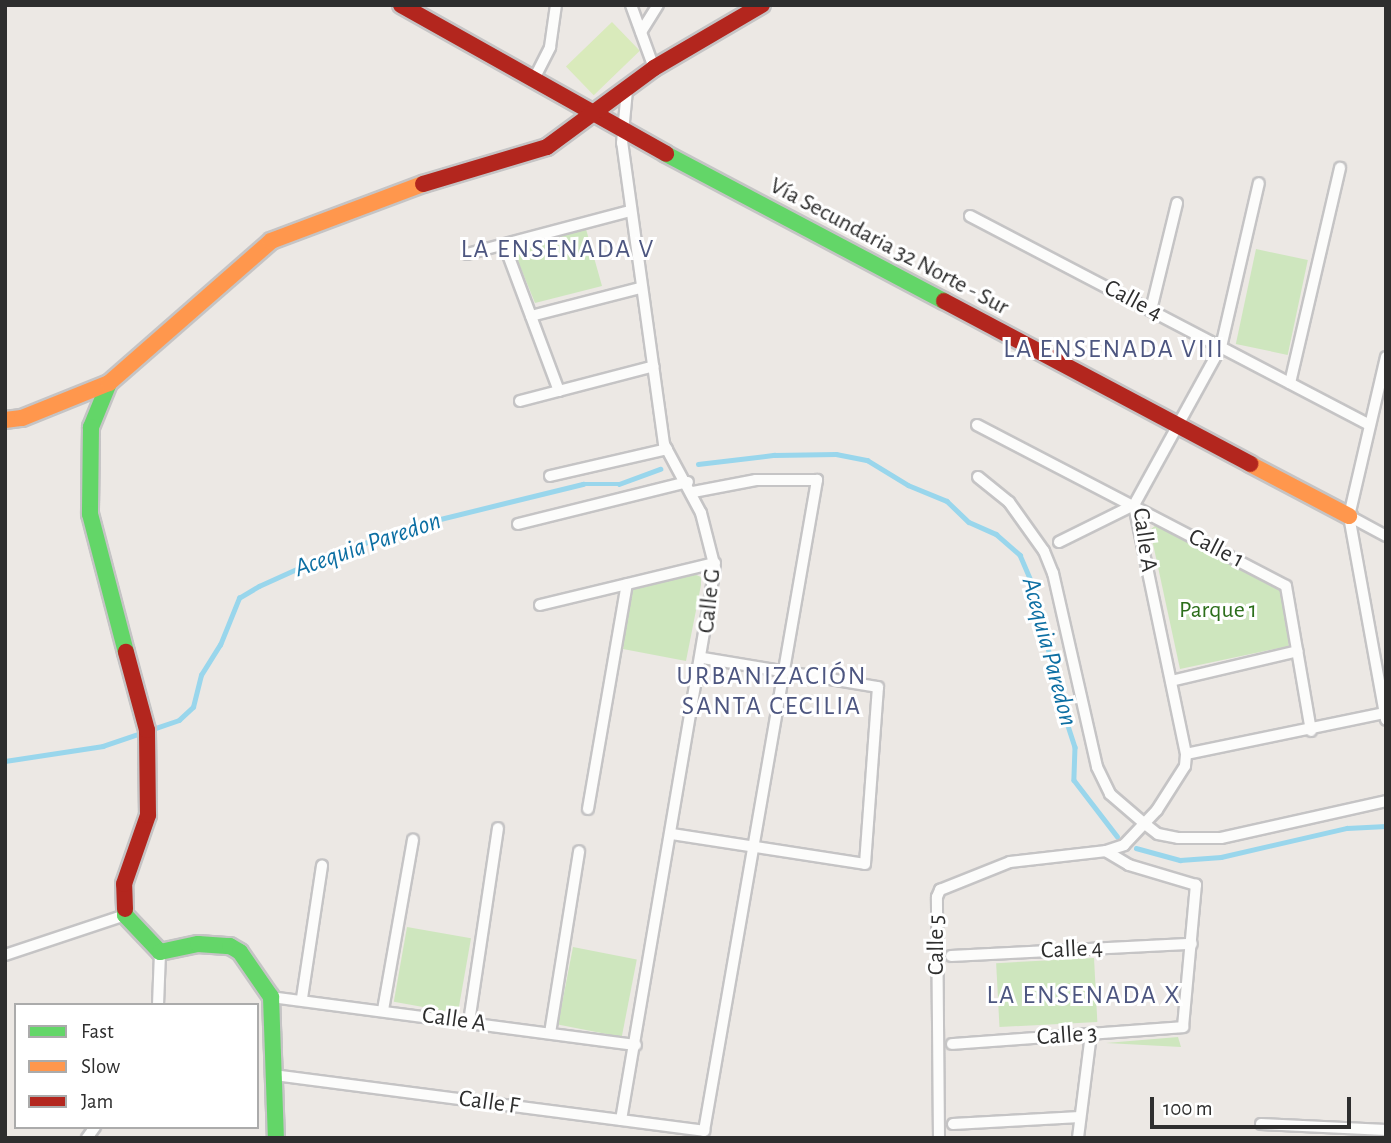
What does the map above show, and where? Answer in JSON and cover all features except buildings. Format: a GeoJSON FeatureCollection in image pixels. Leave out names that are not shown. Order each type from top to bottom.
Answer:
{"type":"FeatureCollection","features":[{"type":"Feature","properties":{"kind":"street","name":"Vía Secundaria 32 Norte - Sur"},"geometry":{"type":"LineString","coordinates":[[401,5],[593,114],[1178,428],[1349,516]]}},
{"type":"Feature","properties":{"kind":"street"},"geometry":{"type":"LineString","coordinates":[[533,81],[550,47],[556,5]]}},
{"type":"Feature","properties":{"kind":"street"},"geometry":{"type":"LineString","coordinates":[[631,5],[654,68]]}},
{"type":"Feature","properties":{"kind":"street"},"geometry":{"type":"LineString","coordinates":[[641,32],[658,5]]}},
{"type":"Feature","properties":{"kind":"street"},"geometry":{"type":"LineString","coordinates":[[5,420],[22,418],[109,383],[271,241],[436,178],[547,147],[654,68],[762,5]]}},
{"type":"Feature","properties":{"kind":"street","name":"Calle G"},"geometry":{"type":"LineString","coordinates":[[621,1120],[703,658],[715,563],[710,534],[691,487],[667,449],[630,211],[623,130],[627,90]]}},
{"type":"Feature","properties":{"kind":"street"},"geometry":{"type":"LineString","coordinates":[[1290,383],[1340,168]]}},
{"type":"Feature","properties":{"kind":"street","name":"Calle A"},"geometry":{"type":"LineString","coordinates":[[1186,754],[1134,505],[1221,347],[1259,183]]}},
{"type":"Feature","properties":{"kind":"street"},"geometry":{"type":"LineString","coordinates":[[1151,310],[1177,203]]}},
{"type":"Feature","properties":{"kind":"street"},"geometry":{"type":"LineString","coordinates":[[467,254],[630,211]]}},
{"type":"Feature","properties":{"kind":"street","name":"Calle 4"},"geometry":{"type":"LineString","coordinates":[[970,216],[1370,425]]}},
{"type":"Feature","properties":{"kind":"street"},"geometry":{"type":"LineString","coordinates":[[504,244],[559,391]]}},
{"type":"Feature","properties":{"kind":"street"},"geometry":{"type":"LineString","coordinates":[[531,316],[640,288]]}},
{"type":"Feature","properties":{"kind":"street"},"geometry":{"type":"LineString","coordinates":[[1145,824],[1185,766],[1186,754],[1385,716],[1349,516],[1386,356]]}},
{"type":"Feature","properties":{"kind":"street"},"geometry":{"type":"LineString","coordinates":[[520,401],[654,366]]}},
{"type":"Feature","properties":{"kind":"street"},"geometry":{"type":"LineString","coordinates":[[109,383],[91,427],[90,514],[147,730],[148,815],[124,884],[125,915],[160,952],[158,1003]]}},
{"type":"Feature","properties":{"kind":"street","name":"Calle 1"},"geometry":{"type":"LineString","coordinates":[[977,425],[1286,586],[1311,731]]}},
{"type":"Feature","properties":{"kind":"street"},"geometry":{"type":"LineString","coordinates":[[550,476],[667,449]]}},
{"type":"Feature","properties":{"kind":"street"},"geometry":{"type":"LineString","coordinates":[[978,477],[1009,502],[1044,551],[1054,573],[1097,767],[1110,794],[1145,824],[1158,834],[1178,838],[1220,838],[1386,801]]}},
{"type":"Feature","properties":{"kind":"street"},"geometry":{"type":"LineString","coordinates":[[518,524],[691,487],[756,480],[817,480],[756,849]]}},
{"type":"Feature","properties":{"kind":"street"},"geometry":{"type":"LineString","coordinates":[[1059,542],[1134,505]]}},
{"type":"Feature","properties":{"kind":"street"},"geometry":{"type":"LineString","coordinates":[[1349,516],[1386,536]]}},
{"type":"Feature","properties":{"kind":"street"},"geometry":{"type":"LineString","coordinates":[[540,605],[715,563]]}},
{"type":"Feature","properties":{"kind":"street"},"geometry":{"type":"LineString","coordinates":[[588,809],[627,584]]}},
{"type":"Feature","properties":{"kind":"street"},"geometry":{"type":"LineString","coordinates":[[1171,681],[1298,652]]}},
{"type":"Feature","properties":{"kind":"street"},"geometry":{"type":"LineString","coordinates":[[672,834],[865,864],[878,687],[703,658]]}},
{"type":"Feature","properties":{"kind":"street","name":"Calle 5"},"geometry":{"type":"LineString","coordinates":[[939,1138],[940,890],[1010,862],[1106,851],[1124,845],[1145,824]]}},
{"type":"Feature","properties":{"kind":"street"},"geometry":{"type":"LineString","coordinates":[[469,1022],[498,828]]}},
{"type":"Feature","properties":{"kind":"street"},"geometry":{"type":"LineString","coordinates":[[383,1010],[412,840]]}},
{"type":"Feature","properties":{"kind":"street","name":"Calle F"},"geometry":{"type":"LineString","coordinates":[[274,1074],[704,1131],[756,849]]}},
{"type":"Feature","properties":{"kind":"street"},"geometry":{"type":"LineString","coordinates":[[550,1033],[579,851]]}},
{"type":"Feature","properties":{"kind":"street"},"geometry":{"type":"LineString","coordinates":[[1106,851],[1129,865],[1196,885],[1192,944]]}},
{"type":"Feature","properties":{"kind":"street"},"geometry":{"type":"LineString","coordinates":[[302,998],[322,865]]}},
{"type":"Feature","properties":{"kind":"street"},"geometry":{"type":"LineString","coordinates":[[5,955],[125,915]]}},
{"type":"Feature","properties":{"kind":"street"},"geometry":{"type":"LineString","coordinates":[[160,952],[167,947],[198,944],[230,946],[240,952],[271,997],[276,1138]]}},
{"type":"Feature","properties":{"kind":"street","name":"Calle 4"},"geometry":{"type":"LineString","coordinates":[[951,956],[1192,944]]}},
{"type":"Feature","properties":{"kind":"street","name":"Calle 3"},"geometry":{"type":"LineString","coordinates":[[952,1044],[1183,1027],[1192,944]]}},
{"type":"Feature","properties":{"kind":"street","name":"Calle A"},"geometry":{"type":"LineString","coordinates":[[271,997],[302,998],[636,1045]]}},
{"type":"Feature","properties":{"kind":"street"},"geometry":{"type":"LineString","coordinates":[[1078,1138],[1091,1034]]}},
{"type":"Feature","properties":{"kind":"street"},"geometry":{"type":"LineString","coordinates":[[953,1124],[1080,1117]]}},
{"type":"Feature","properties":{"kind":"street"},"geometry":{"type":"LineString","coordinates":[[1261,1124],[1357,1133],[1386,1130]]}},
{"type":"Feature","properties":{"kind":"green space"},"geometry":{"type":"Polygon","coordinates":[[[612,22],[640,51],[594,95],[566,66],[612,22]]]}},
{"type":"Feature","properties":{"kind":"green space"},"geometry":{"type":"Polygon","coordinates":[[[586,229],[602,286],[535,303],[515,254],[517,246],[586,229]]]}},
{"type":"Feature","properties":{"kind":"green space"},"geometry":{"type":"Polygon","coordinates":[[[1256,249],[1308,260],[1288,355],[1236,344],[1256,249]]]}},
{"type":"Feature","properties":{"kind":"green space","name":"Parque 1"},"geometry":{"type":"Polygon","coordinates":[[[1156,525],[1280,589],[1289,646],[1180,669],[1150,530],[1156,525]]]}},
{"type":"Feature","properties":{"kind":"green space"},"geometry":{"type":"Polygon","coordinates":[[[694,574],[701,577],[701,585],[686,661],[623,649],[630,590],[694,574]]]}},
{"type":"Feature","properties":{"kind":"green space"},"geometry":{"type":"Polygon","coordinates":[[[407,927],[471,938],[458,1013],[394,1002],[407,927]]]}},
{"type":"Feature","properties":{"kind":"green space"},"geometry":{"type":"Polygon","coordinates":[[[573,947],[637,959],[622,1037],[558,1025],[573,947]]]}},
{"type":"Feature","properties":{"kind":"green space"},"geometry":{"type":"Polygon","coordinates":[[[1094,958],[1097,1022],[999,1027],[996,963],[1094,958]]]}},
{"type":"Feature","properties":{"kind":"green space"},"geometry":{"type":"Polygon","coordinates":[[[1178,1037],[1181,1047],[1106,1043],[1178,1037]]]}},
{"type":"Feature","properties":{"kind":"waterway","name":"Acequia Paredon"},"geometry":{"type":"LineString","coordinates":[[698,464],[774,455],[836,454],[867,460],[908,485],[947,501],[969,522],[996,534],[1020,555],[1038,597],[1057,692],[1075,747],[1074,780],[1117,836]]}},
{"type":"Feature","properties":{"kind":"waterway","name":"Acequia Paredon"},"geometry":{"type":"LineString","coordinates":[[156,728],[179,720],[193,707],[201,675],[220,645],[239,598],[259,586],[321,558],[424,523],[583,484],[619,484],[660,469]]}},
{"type":"Feature","properties":{"kind":"waterway","name":"Acequia Paredon"},"geometry":{"type":"LineString","coordinates":[[5,761],[103,746],[138,734]]}},
{"type":"Feature","properties":{"kind":"waterway","name":"Acequia Paredon"},"geometry":{"type":"LineString","coordinates":[[1136,848],[1180,860],[1221,857],[1347,828],[1386,826]]}},
{"type":"Feature","properties":{"kind":"traffic: fast"},"geometry":{"type":"LineString","coordinates":[[666,154],[944,301]]}},
{"type":"Feature","properties":{"kind":"traffic: fast"},"geometry":{"type":"LineString","coordinates":[[109,383],[91,427],[90,514],[126,652]]}},
{"type":"Feature","properties":{"kind":"traffic: fast"},"geometry":{"type":"LineString","coordinates":[[125,909],[125,915],[160,952],[198,944],[230,946],[240,952],[271,997],[276,1138]]}},
{"type":"Feature","properties":{"kind":"traffic: slow"},"geometry":{"type":"LineString","coordinates":[[5,420],[22,418],[109,383],[271,241],[423,184]]}},
{"type":"Feature","properties":{"kind":"traffic: slow"},"geometry":{"type":"LineString","coordinates":[[1250,464],[1349,516]]}},
{"type":"Feature","properties":{"kind":"traffic: jam"},"geometry":{"type":"LineString","coordinates":[[401,5],[666,154]]}},
{"type":"Feature","properties":{"kind":"traffic: jam"},"geometry":{"type":"LineString","coordinates":[[423,184],[547,147],[654,68],[762,5]]}},
{"type":"Feature","properties":{"kind":"traffic: jam"},"geometry":{"type":"LineString","coordinates":[[944,301],[1250,464]]}},
{"type":"Feature","properties":{"kind":"traffic: jam"},"geometry":{"type":"LineString","coordinates":[[125,909],[124,884],[148,815],[147,730],[126,652]]}},
{"type":"Feature","properties":{"kind":"district","name":"LA ENSENADA V"},"geometry":{"type":"Point","coordinates":[558,250]}},
{"type":"Feature","properties":{"kind":"district","name":"LA ENSENADA VIII"},"geometry":{"type":"Point","coordinates":[1114,350]}},
{"type":"Feature","properties":{"kind":"district","name":"URBANIZACIÓN SANTA CECILIA"},"geometry":{"type":"Point","coordinates":[772,692]}},
{"type":"Feature","properties":{"kind":"district","name":"LA ENSENADA X"},"geometry":{"type":"Point","coordinates":[1084,996]}}]}
